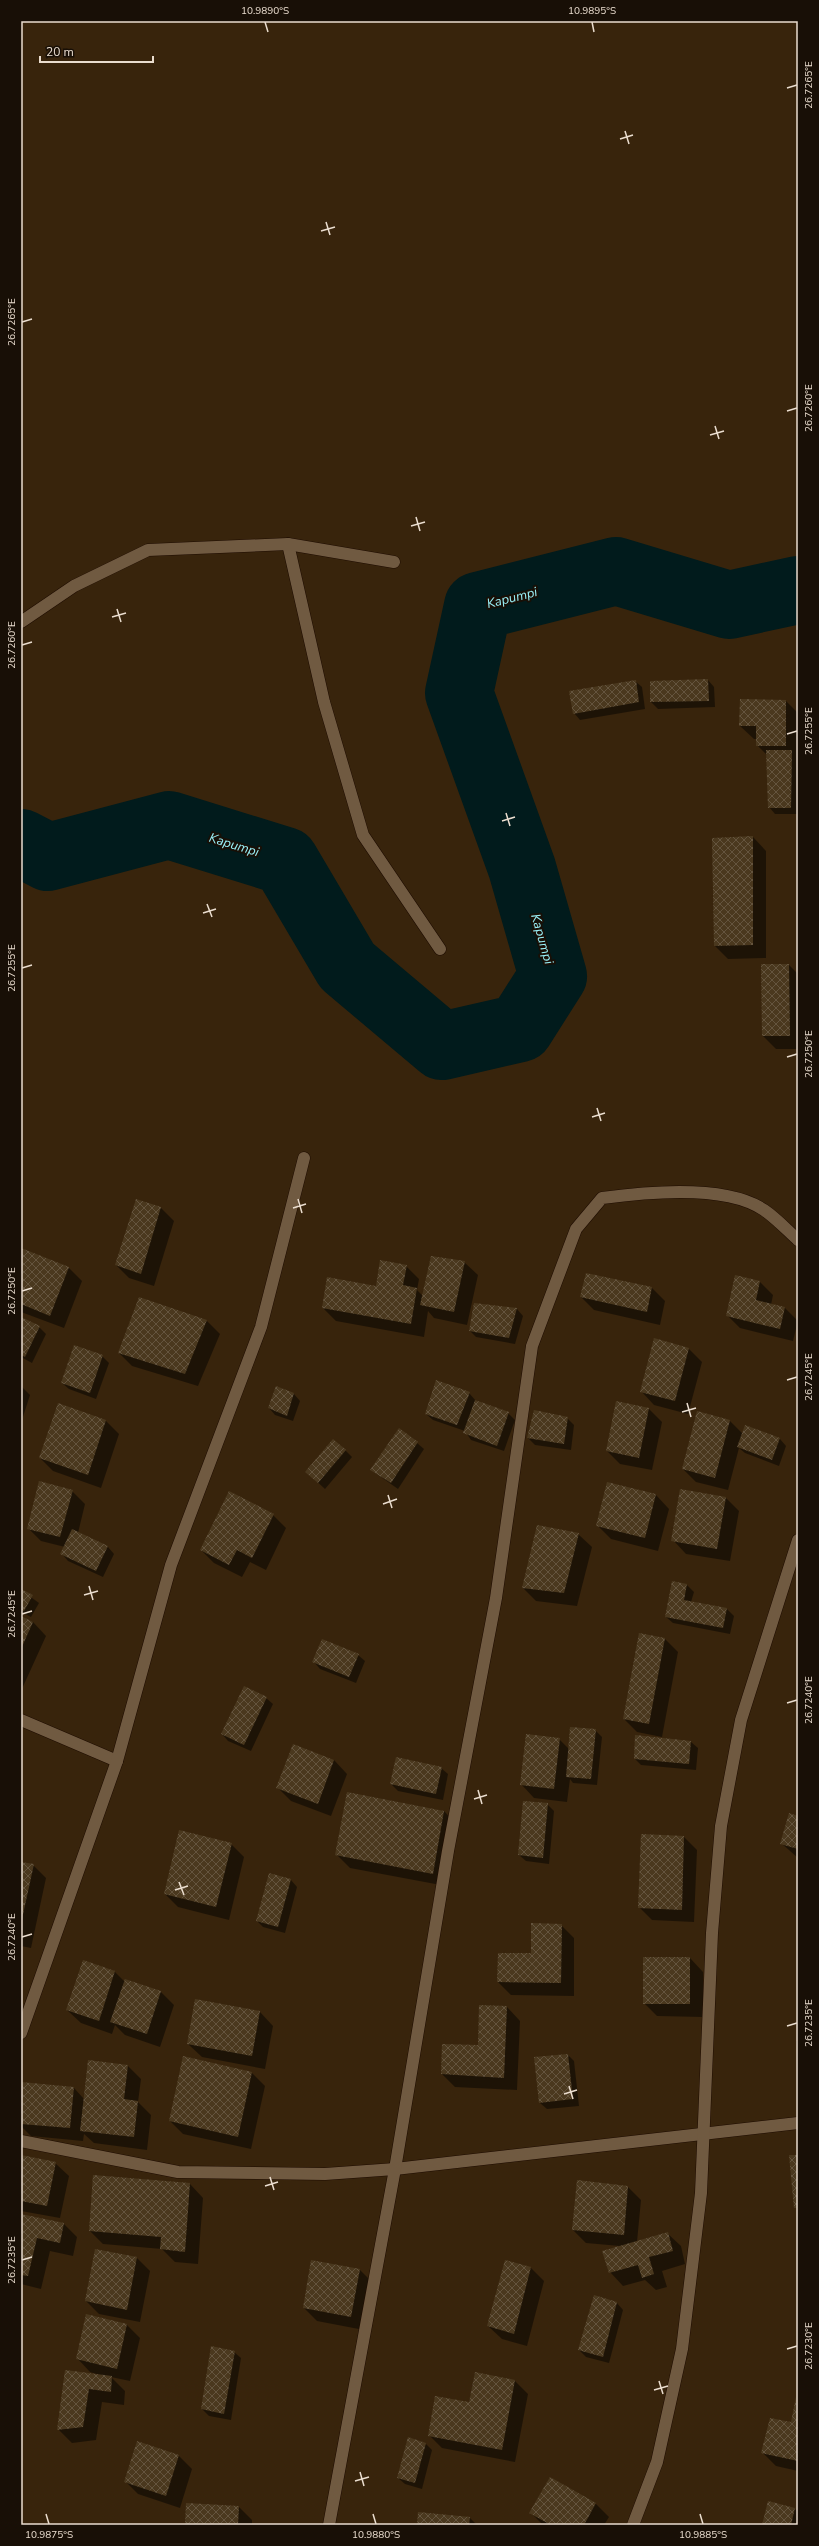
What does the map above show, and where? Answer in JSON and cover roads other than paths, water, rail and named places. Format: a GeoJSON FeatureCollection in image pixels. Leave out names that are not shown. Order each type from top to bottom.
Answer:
{"type":"FeatureCollection","features":[{"type":"Feature","properties":{"kind":"street"},"geometry":{"type":"LineString","coordinates":[[288,544],[324,702],[363,835],[440,949]]}},
{"type":"Feature","properties":{"kind":"street"},"geometry":{"type":"LineString","coordinates":[[21,622],[74,586],[148,550],[288,544],[394,562]]}},
{"type":"Feature","properties":{"kind":"street"},"geometry":{"type":"LineString","coordinates":[[21,2033],[117,1761],[171,1565],[261,1327],[304,1158]]}},
{"type":"Feature","properties":{"kind":"street"},"geometry":{"type":"LineString","coordinates":[[329,2525],[396,2169],[448,1851],[496,1598],[532,1346],[576,1229],[602,1198],[652,1192],[730,1196],[763,1209],[798,1240]]}},
{"type":"Feature","properties":{"kind":"street"},"geometry":{"type":"LineString","coordinates":[[633,2525],[657,2462],[682,2349],[701,2193],[702,2134],[712,1933],[721,1826],[741,1720],[798,1540]]}},
{"type":"Feature","properties":{"kind":"street"},"geometry":{"type":"LineString","coordinates":[[21,1720],[117,1761]]}},
{"type":"Feature","properties":{"kind":"street"},"geometry":{"type":"LineString","coordinates":[[21,2141],[178,2172],[325,2174],[396,2169],[798,2123]]}},
{"type":"Feature","properties":{"kind":"waterway","name":"Kapumpi"},"geometry":{"type":"LineString","coordinates":[[21,843],[48,857],[169,825],[285,861],[347,966],[442,1046],[520,1028],[553,976],[522,868],[459,693],[478,606],[616,571],[729,605],[798,590]]}}]}
